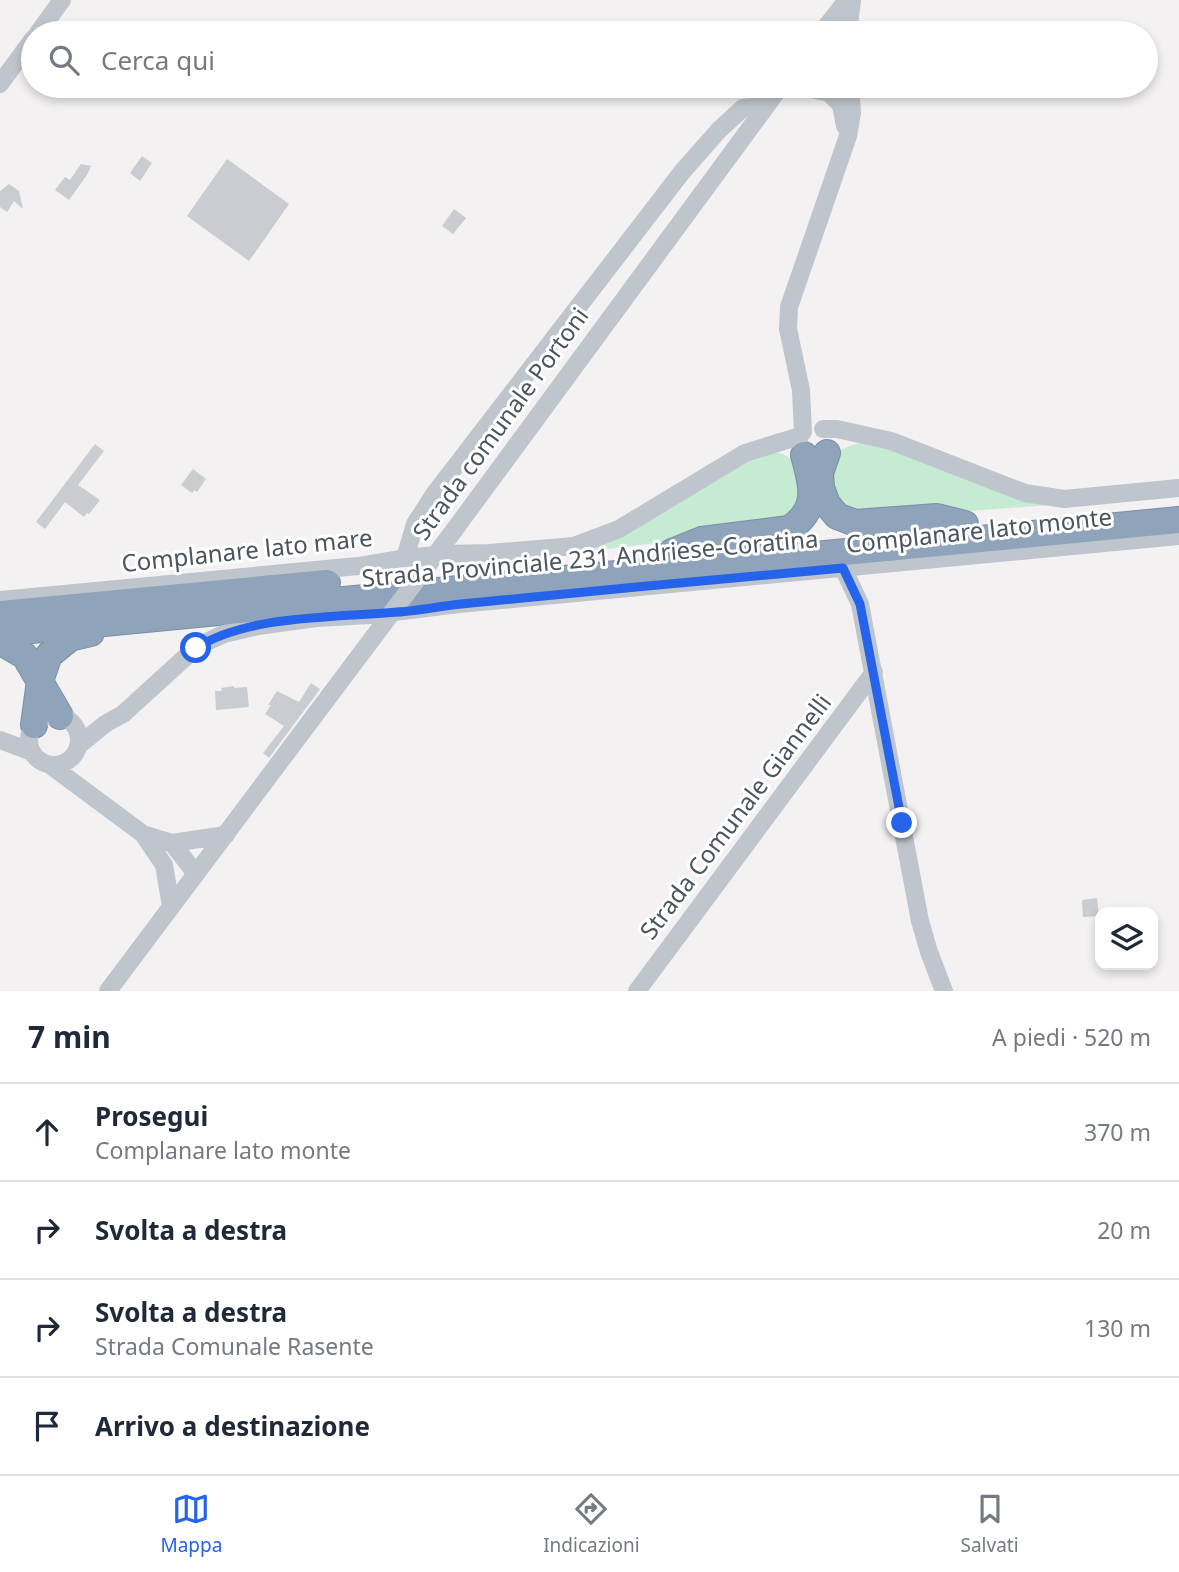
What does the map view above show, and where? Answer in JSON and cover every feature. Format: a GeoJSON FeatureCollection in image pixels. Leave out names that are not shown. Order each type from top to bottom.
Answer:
{"type":"FeatureCollection","features":[{"type":"Feature","properties":{"kind":"highway"},"geometry":{"type":"LineString","coordinates":[[813,442],[821,488],[827,504],[837,516],[855,523],[937,517],[965,524]]}},
{"type":"Feature","properties":{"kind":"highway"},"geometry":{"type":"LineString","coordinates":[[672,552],[702,540],[789,529],[800,522],[809,509],[812,491],[813,442]]}},
{"type":"Feature","properties":{"kind":"highway","name":"Strada Provinciale 231 Andriese-Coratina"},"geometry":{"type":"LineString","coordinates":[[0,614],[1179,504]]}},
{"type":"Feature","properties":{"kind":"highway","name":"Strada Provinciale 231 Andriese-Coratina"},"geometry":{"type":"LineString","coordinates":[[0,633],[1179,520]]}},
{"type":"Feature","properties":{"kind":"highway"},"geometry":{"type":"LineString","coordinates":[[33,726],[40,681],[49,655],[70,638],[82,634],[146,627],[202,614]]}},
{"type":"Feature","properties":{"kind":"highway"},"geometry":{"type":"LineString","coordinates":[[0,643],[25,656],[66,719]]}},
{"type":"Feature","properties":{"kind":"street"},"geometry":{"type":"LineString","coordinates":[[47,21],[62,0]]}},
{"type":"Feature","properties":{"kind":"street"},"geometry":{"type":"LineString","coordinates":[[831,21],[849,0]]}},
{"type":"Feature","properties":{"kind":"street"},"geometry":{"type":"LineString","coordinates":[[848,21],[849,0]]}},
{"type":"Feature","properties":{"kind":"street"},"geometry":{"type":"LineString","coordinates":[[0,84],[21,55]]}},
{"type":"Feature","properties":{"kind":"street","name":"Strada comunale Portoni"},"geometry":{"type":"LineString","coordinates":[[108,991],[455,529],[771,98]]}},
{"type":"Feature","properties":{"kind":"street"},"geometry":{"type":"LineString","coordinates":[[834,98],[841,105],[848,136]]}},
{"type":"Feature","properties":{"kind":"street"},"geometry":{"type":"LineString","coordinates":[[813,442],[788,329],[789,307],[848,136],[852,113],[851,98]]}},
{"type":"Feature","properties":{"kind":"street"},"geometry":{"type":"LineString","coordinates":[[405,558],[415,524],[435,493],[668,190],[719,130],[743,108],[766,105]]}},
{"type":"Feature","properties":{"kind":"street","name":"Complanare lato mare"},"geometry":{"type":"LineString","coordinates":[[0,600],[358,566],[405,558],[565,548],[619,529],[745,453],[767,445],[844,441],[866,436],[891,441],[1025,493],[1064,499],[1179,488]]}},
{"type":"Feature","properties":{"kind":"street","name":"Complanare lato monte"},"geometry":{"type":"LineString","coordinates":[[76,750],[105,724],[123,714],[196,648],[242,629],[316,618],[370,615],[458,604],[1179,536]]}},
{"type":"Feature","properties":{"kind":"street"},"geometry":{"type":"LineString","coordinates":[[860,604],[865,566]]}},
{"type":"Feature","properties":{"kind":"street"},"geometry":{"type":"LineString","coordinates":[[843,568],[860,604],[920,921],[944,991]]}},
{"type":"Feature","properties":{"kind":"street","name":"Strada Comunale Giannelli"},"geometry":{"type":"LineString","coordinates":[[637,991],[874,672]]}},
{"type":"Feature","properties":{"kind":"street"},"geometry":{"type":"LineString","coordinates":[[0,737],[33,726],[46,717],[105,724]]}},
{"type":"Feature","properties":{"kind":"street"},"geometry":{"type":"LineString","coordinates":[[50,765],[62,763],[72,757],[76,750],[78,734],[66,719]]}},
{"type":"Feature","properties":{"kind":"street"},"geometry":{"type":"LineString","coordinates":[[32,752],[29,740],[33,726]]}},
{"type":"Feature","properties":{"kind":"street"},"geometry":{"type":"LineString","coordinates":[[0,737],[32,752],[143,834],[172,843],[226,835]]}},
{"type":"Feature","properties":{"kind":"street"},"geometry":{"type":"LineString","coordinates":[[76,750],[89,794]]}},
{"type":"Feature","properties":{"kind":"street"},"geometry":{"type":"LineString","coordinates":[[143,834],[164,865],[171,906]]}},
{"type":"Feature","properties":{"kind":"street"},"geometry":{"type":"LineString","coordinates":[[172,843],[196,874]]}},
{"type":"Feature","properties":{"kind":"street"},"geometry":{"type":"LineString","coordinates":[[164,865],[196,874]]}},
{"type":"Feature","properties":{"kind":"green space"},"geometry":{"type":"Polygon","coordinates":[[[868,441],[1065,504],[870,518],[852,515],[830,490],[835,454],[849,446],[868,441]]]}},
{"type":"Feature","properties":{"kind":"green space"},"geometry":{"type":"Polygon","coordinates":[[[770,451],[783,454],[796,462],[803,509],[774,528],[577,553],[746,457],[770,451]]]}},
{"type":"Feature","properties":{"kind":"building"},"geometry":{"type":"Polygon","coordinates":[[[142,156],[152,163],[140,181],[130,173],[142,156]]]}},
{"type":"Feature","properties":{"kind":"building"},"geometry":{"type":"Polygon","coordinates":[[[227,159],[289,204],[249,261],[187,216],[227,159]]]}},
{"type":"Feature","properties":{"kind":"building"},"geometry":{"type":"Polygon","coordinates":[[[81,164],[91,166],[69,200],[55,190],[65,177],[70,180],[81,164]]]}},
{"type":"Feature","properties":{"kind":"building"},"geometry":{"type":"Polygon","coordinates":[[[9,184],[19,191],[23,209],[14,201],[7,212],[0,207],[0,191],[9,184]]]}},
{"type":"Feature","properties":{"kind":"building"},"geometry":{"type":"Polygon","coordinates":[[[454,209],[466,218],[453,234],[442,226],[454,209]]]}},
{"type":"Feature","properties":{"kind":"building"},"geometry":{"type":"Polygon","coordinates":[[[95,444],[104,451],[78,485],[100,500],[84,517],[65,502],[45,529],[36,522],[95,444]]]}},
{"type":"Feature","properties":{"kind":"building"},"geometry":{"type":"Polygon","coordinates":[[[193,469],[206,479],[197,492],[194,490],[192,493],[181,485],[193,469]]]}},
{"type":"Feature","properties":{"kind":"building"},"geometry":{"type":"Polygon","coordinates":[[[311,683],[320,689],[269,758],[263,753],[284,726],[265,714],[271,705],[268,705],[277,691],[299,702],[311,683]]]}},
{"type":"Feature","properties":{"kind":"building"},"geometry":{"type":"Polygon","coordinates":[[[234,686],[247,687],[249,707],[216,710],[215,691],[234,686]]]}},
{"type":"Feature","properties":{"kind":"building"},"geometry":{"type":"Polygon","coordinates":[[[1097,898],[1095,916],[1083,917],[1082,900],[1097,898]]]}},
{"type":"Feature","properties":{"kind":"route"},"geometry":{"type":"LineString","coordinates":[[196,648],[224,634],[242,629],[316,618],[414,611],[458,604],[843,568],[860,604],[902,823]]}}]}
